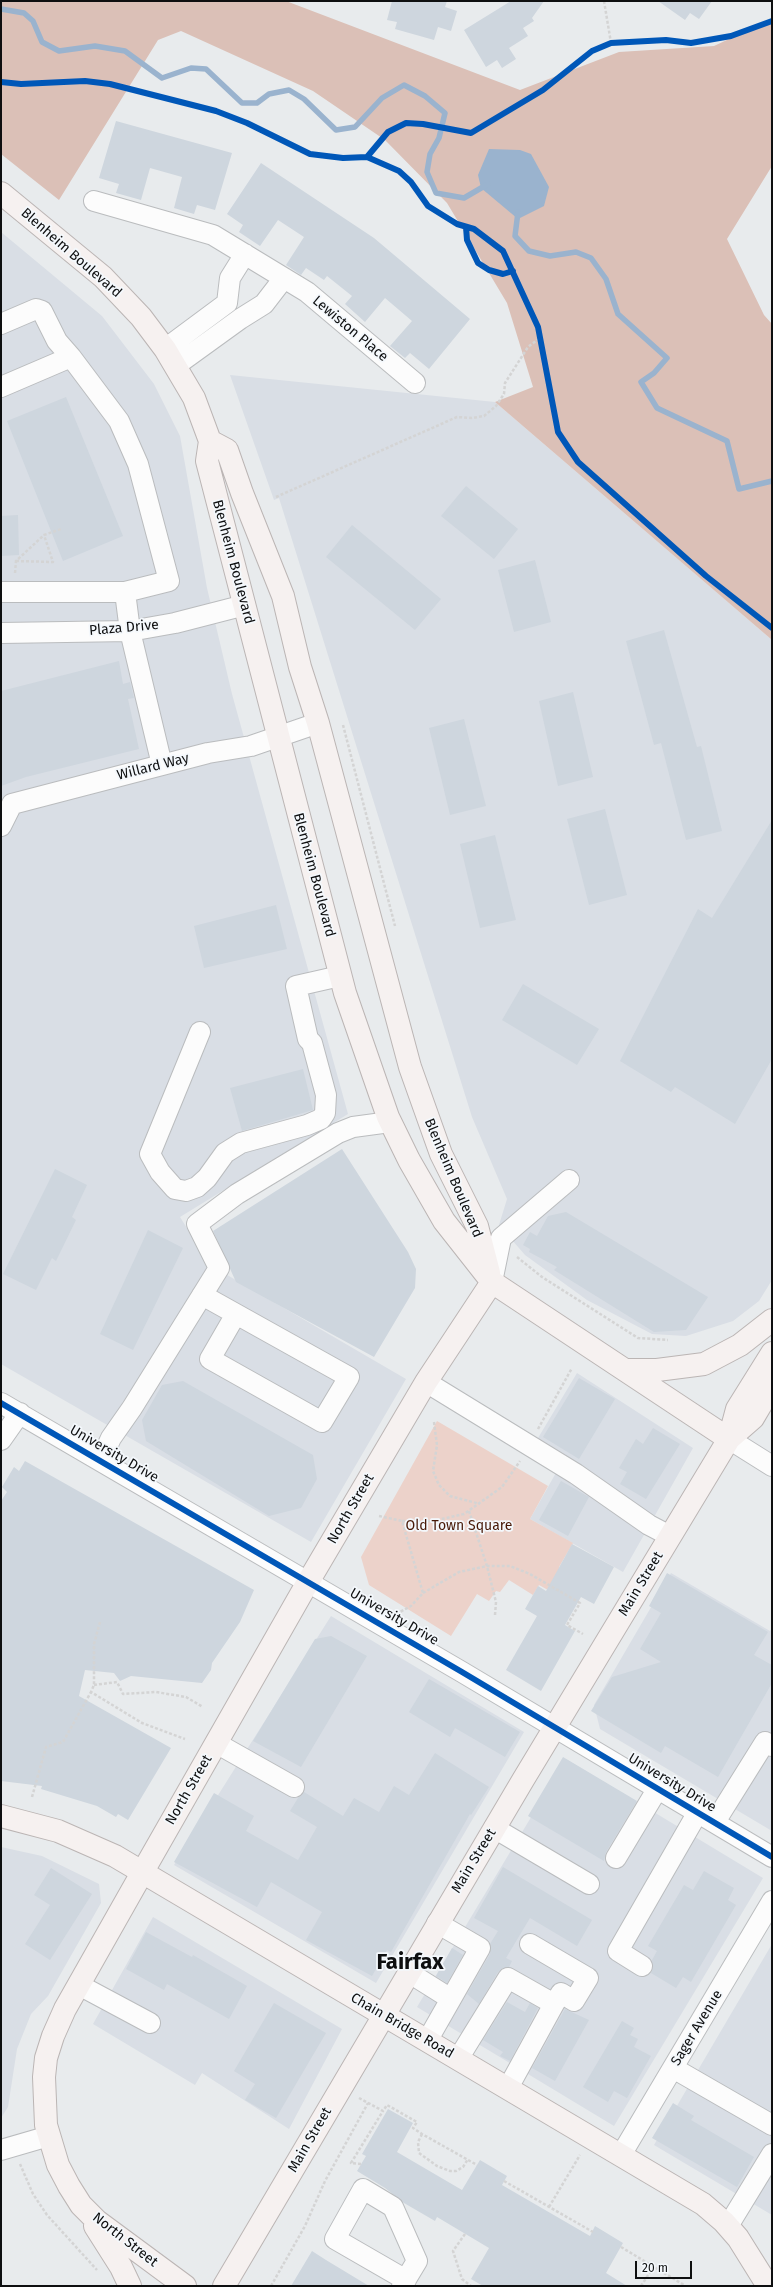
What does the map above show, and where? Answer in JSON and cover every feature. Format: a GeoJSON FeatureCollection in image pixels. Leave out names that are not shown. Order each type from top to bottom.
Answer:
{"type":"FeatureCollection","features":[{"type":"Feature","properties":{"kind":"main road","name":"Blenheim Boulevard"},"geometry":{"type":"LineString","coordinates":[[1,193],[103,277],[141,317],[170,358],[194,398],[210,441],[207,461],[340,976],[390,1122],[409,1160],[444,1221],[492,1282],[729,1439]]}},
{"type":"Feature","properties":{"kind":"main road","name":"Blenheim Boulevard"},"geometry":{"type":"LineString","coordinates":[[210,441],[227,450],[242,494],[283,596],[300,667],[318,723],[410,1068],[441,1154],[477,1226],[492,1282]]}},
{"type":"Feature","properties":{"kind":"main road","name":"North Street"},"geometry":{"type":"LineString","coordinates":[[185,2286],[114,2235],[81,2205],[58,2165],[49,2136],[44,2101],[46,2058],[53,2036],[79,1985],[308,1582],[426,1382],[492,1282]]}},
{"type":"Feature","properties":{"kind":"main road"},"geometry":{"type":"LineString","coordinates":[[625,1370],[657,1370],[704,1364],[740,1345],[772,1320]]}},
{"type":"Feature","properties":{"kind":"main road","name":"Main Street"},"geometry":{"type":"LineString","coordinates":[[224,2286],[437,1923],[729,1439],[737,1409],[772,1353]]}},
{"type":"Feature","properties":{"kind":"main road","name":"Main Street"},"geometry":{"type":"LineString","coordinates":[[729,1439],[753,1418],[772,1386]]}},
{"type":"Feature","properties":{"kind":"main road","name":"Chain Bridge Road"},"geometry":{"type":"LineString","coordinates":[[1,1816],[58,1831],[115,1856],[703,2204],[728,2226],[750,2255],[768,2286]]}},
{"type":"Feature","properties":{"kind":"main road"},"geometry":{"type":"LineString","coordinates":[[81,2205],[121,2267],[130,2286]]}},
{"type":"Feature","properties":{"kind":"street","name":"Lewiston Place"},"geometry":{"type":"LineString","coordinates":[[94,201],[213,235],[307,292],[415,383]]}},
{"type":"Feature","properties":{"kind":"street"},"geometry":{"type":"LineString","coordinates":[[170,358],[227,303],[230,278],[245,254]]}},
{"type":"Feature","properties":{"kind":"street"},"geometry":{"type":"LineString","coordinates":[[170,358],[264,304],[284,278]]}},
{"type":"Feature","properties":{"kind":"street"},"geometry":{"type":"LineString","coordinates":[[227,303],[240,319]]}},
{"type":"Feature","properties":{"kind":"street"},"geometry":{"type":"LineString","coordinates":[[1,324],[36,309],[42,311],[57,341],[71,357],[119,421],[138,464],[169,581],[125,592],[1,592]]}},
{"type":"Feature","properties":{"kind":"street"},"geometry":{"type":"LineString","coordinates":[[1,387],[71,357]]}},
{"type":"Feature","properties":{"kind":"street"},"geometry":{"type":"LineString","coordinates":[[125,592],[130,631],[162,764]]}},
{"type":"Feature","properties":{"kind":"street","name":"Plaza Drive"},"geometry":{"type":"LineString","coordinates":[[1,633],[130,631],[175,623],[245,605]]}},
{"type":"Feature","properties":{"kind":"street","name":"Willard Way"},"geometry":{"type":"LineString","coordinates":[[1,826],[12,804],[162,764],[208,753],[251,746],[318,723]]}},
{"type":"Feature","properties":{"kind":"street"},"geometry":{"type":"LineString","coordinates":[[200,1032],[150,1154],[160,1172],[175,1188],[186,1191],[197,1187],[207,1178],[225,1153],[241,1143],[307,1125],[321,1119],[325,1113],[326,1095],[312,1043],[308,1039],[296,986],[340,976]]}},
{"type":"Feature","properties":{"kind":"street"},"geometry":{"type":"LineString","coordinates":[[101,1460],[111,1438],[208,1298],[219,1268],[197,1224],[237,1194],[338,1133],[353,1127],[390,1122]]}},
{"type":"Feature","properties":{"kind":"street"},"geometry":{"type":"LineString","coordinates":[[492,1282],[501,1238],[569,1180]]}},
{"type":"Feature","properties":{"kind":"street"},"geometry":{"type":"LineString","coordinates":[[208,1298],[349,1377],[322,1422],[210,1359],[236,1314]]}},
{"type":"Feature","properties":{"kind":"street"},"geometry":{"type":"LineString","coordinates":[[426,1382],[576,1474],[649,1525],[670,1536]]}},
{"type":"Feature","properties":{"kind":"street"},"geometry":{"type":"LineString","coordinates":[[1,1440],[7,1408]]}},
{"type":"Feature","properties":{"kind":"street","name":"University Drive"},"geometry":{"type":"LineString","coordinates":[[7,1408],[101,1460],[555,1726],[772,1857]]}},
{"type":"Feature","properties":{"kind":"street"},"geometry":{"type":"LineString","coordinates":[[729,1439],[772,1466]]}},
{"type":"Feature","properties":{"kind":"street"},"geometry":{"type":"LineString","coordinates":[[715,1822],[765,1742],[772,1746]]}},
{"type":"Feature","properties":{"kind":"street"},"geometry":{"type":"LineString","coordinates":[[216,1743],[294,1787]]}},
{"type":"Feature","properties":{"kind":"street"},"geometry":{"type":"LineString","coordinates":[[616,1858],[658,1788]]}},
{"type":"Feature","properties":{"kind":"street"},"geometry":{"type":"LineString","coordinates":[[642,1966],[618,1951],[698,1812]]}},
{"type":"Feature","properties":{"kind":"street"},"geometry":{"type":"LineString","coordinates":[[494,1828],[589,1884]]}},
{"type":"Feature","properties":{"kind":"street","name":"Sager Avenue"},"geometry":{"type":"LineString","coordinates":[[621,2155],[772,1901]]}},
{"type":"Feature","properties":{"kind":"street"},"geometry":{"type":"LineString","coordinates":[[427,2041],[480,1948],[437,1923]]}},
{"type":"Feature","properties":{"kind":"street"},"geometry":{"type":"LineString","coordinates":[[508,2088],[560,1994],[574,2001],[588,1978],[530,1944]]}},
{"type":"Feature","properties":{"kind":"street"},"geometry":{"type":"LineString","coordinates":[[408,1972],[451,1999]]}},
{"type":"Feature","properties":{"kind":"street"},"geometry":{"type":"LineString","coordinates":[[458,2059],[508,1978],[554,2004]]}},
{"type":"Feature","properties":{"kind":"street"},"geometry":{"type":"LineString","coordinates":[[79,1985],[150,2023]]}},
{"type":"Feature","properties":{"kind":"street"},"geometry":{"type":"LineString","coordinates":[[673,2068],[772,2125]]}},
{"type":"Feature","properties":{"kind":"street"},"geometry":{"type":"LineString","coordinates":[[1,2150],[49,2136]]}},
{"type":"Feature","properties":{"kind":"street"},"geometry":{"type":"LineString","coordinates":[[728,2226],[772,2154]]}},
{"type":"Feature","properties":{"kind":"street"},"geometry":{"type":"LineString","coordinates":[[363,2190],[392,2207],[417,2262],[404,2283],[335,2239],[363,2190]]}},
{"type":"Feature","properties":{"kind":"path"},"geometry":{"type":"LineString","coordinates":[[604,1],[611,43]]}},
{"type":"Feature","properties":{"kind":"path"},"geometry":{"type":"LineString","coordinates":[[367,158],[388,132],[406,123],[423,124],[471,133],[543,90],[592,51],[611,43],[666,40],[691,43],[731,36],[772,21]]}},
{"type":"Feature","properties":{"kind":"path"},"geometry":{"type":"LineString","coordinates":[[539,336],[541,345]]}},
{"type":"Feature","properties":{"kind":"path"},"geometry":{"type":"LineString","coordinates":[[276,497],[457,417],[472,418],[484,416],[500,400],[505,383],[520,358],[539,336]]}},
{"type":"Feature","properties":{"kind":"path"},"geometry":{"type":"LineString","coordinates":[[44,535],[53,562],[16,561],[44,535],[61,529]]}},
{"type":"Feature","properties":{"kind":"path"},"geometry":{"type":"LineString","coordinates":[[343,725],[396,931]]}},
{"type":"Feature","properties":{"kind":"path"},"geometry":{"type":"LineString","coordinates":[[517,1257],[542,1277],[638,1338],[668,1340]]}},
{"type":"Feature","properties":{"kind":"path"},"geometry":{"type":"LineString","coordinates":[[379,1516],[402,1521],[433,1521],[469,1511],[480,1504],[502,1487],[529,1445],[572,1368]]}},
{"type":"Feature","properties":{"kind":"path"},"geometry":{"type":"LineString","coordinates":[[434,1422],[437,1445],[433,1471],[439,1485],[450,1496],[480,1504]]}},
{"type":"Feature","properties":{"kind":"path"},"geometry":{"type":"LineString","coordinates":[[469,1511],[487,1566],[496,1602],[495,1615]]}},
{"type":"Feature","properties":{"kind":"path"},"geometry":{"type":"LineString","coordinates":[[402,1521],[422,1593]]}},
{"type":"Feature","properties":{"kind":"path"},"geometry":{"type":"LineString","coordinates":[[400,1612],[411,1606],[422,1593],[458,1572],[487,1566],[510,1566],[530,1574],[580,1603],[567,1625],[583,1634]]}},
{"type":"Feature","properties":{"kind":"path"},"geometry":{"type":"LineString","coordinates":[[32,1797],[46,1747],[63,1742],[91,1692],[94,1684],[94,1644],[100,1622]]}},
{"type":"Feature","properties":{"kind":"path"},"geometry":{"type":"LineString","coordinates":[[94,1684],[117,1682],[123,1694],[156,1692],[186,1697],[203,1707]]}},
{"type":"Feature","properties":{"kind":"path"},"geometry":{"type":"LineString","coordinates":[[91,1692],[142,1722],[185,1739]]}},
{"type":"Feature","properties":{"kind":"path"},"geometry":{"type":"LineString","coordinates":[[358,2098],[383,2112]]}},
{"type":"Feature","properties":{"kind":"path"},"geometry":{"type":"LineString","coordinates":[[271,2286],[305,2226],[335,2162],[368,2103]]}},
{"type":"Feature","properties":{"kind":"path"},"geometry":{"type":"LineString","coordinates":[[361,2164],[351,2163],[387,2105],[416,2122],[413,2128],[477,2165]]}},
{"type":"Feature","properties":{"kind":"path"},"geometry":{"type":"LineString","coordinates":[[422,2134],[418,2142],[419,2153],[437,2166],[450,2172],[456,2171],[463,2167],[468,2159]]}},
{"type":"Feature","properties":{"kind":"path"},"geometry":{"type":"LineString","coordinates":[[549,2206],[580,2155]]}},
{"type":"Feature","properties":{"kind":"path"},"geometry":{"type":"LineString","coordinates":[[19,2161],[22,2172],[33,2194],[47,2216],[102,2274]]}},
{"type":"Feature","properties":{"kind":"path"},"geometry":{"type":"LineString","coordinates":[[504,2181],[593,2232]]}},
{"type":"Feature","properties":{"kind":"path"},"geometry":{"type":"LineString","coordinates":[[465,2234],[454,2251],[462,2279],[471,2286]]}},
{"type":"Feature","properties":{"kind":"path"},"geometry":{"type":"LineString","coordinates":[[621,2247],[684,2285]]}},
{"type":"Feature","properties":{"kind":"path"},"geometry":{"type":"LineString","coordinates":[[641,2286],[654,2266]]}},
{"type":"Feature","properties":{"kind":"shaded area"},"geometry":{"type":"Polygon","coordinates":[[[1,1],[286,1],[520,90],[619,52],[714,46],[772,19],[772,166],[727,239],[764,315],[772,324],[772,640],[495,402],[533,387],[507,303],[447,203],[385,140],[313,91],[181,31],[158,40],[59,200],[1,154],[1,1]]]}},
{"type":"Feature","properties":{"kind":"shaded area"},"geometry":{"type":"Polygon","coordinates":[[[1,232],[102,316],[154,384],[180,436],[207,588],[232,694],[348,1114],[180,1217],[210,1265],[406,1379],[311,1542],[1,1364],[1,232]]]}},
{"type":"Feature","properties":{"kind":"shaded area"},"geometry":{"type":"Polygon","coordinates":[[[230,375],[495,402],[772,640],[772,1280],[759,1301],[733,1321],[686,1336],[652,1334],[587,1300],[525,1255],[499,1225],[507,1199],[472,1117],[279,498],[274,500],[230,375]]]}},
{"type":"Feature","properties":{"kind":"shaded area"},"geometry":{"type":"Polygon","coordinates":[[[577,1373],[693,1448],[623,1572],[530,1519],[566,1455],[538,1438],[577,1373]]]}},
{"type":"Feature","properties":{"kind":"shaded area"},"geometry":{"type":"Polygon","coordinates":[[[671,1573],[770,1631],[772,1628],[772,1831],[600,1729],[594,1705],[671,1573]]]}},
{"type":"Feature","properties":{"kind":"shaded area"},"geometry":{"type":"Polygon","coordinates":[[[331,1616],[524,1732],[376,1983],[174,1865],[331,1616]]]}},
{"type":"Feature","properties":{"kind":"shaded area"},"geometry":{"type":"Polygon","coordinates":[[[566,1759],[763,1878],[614,2126],[417,2007],[566,1759]]]}},
{"type":"Feature","properties":{"kind":"shaded area"},"geometry":{"type":"Polygon","coordinates":[[[1,1847],[42,1856],[99,1884],[101,1903],[48,1996],[31,2014],[17,2049],[8,2107],[1,2118],[1,1847]]]}},
{"type":"Feature","properties":{"kind":"shaded area"},"geometry":{"type":"Polygon","coordinates":[[[153,1917],[342,2029],[289,2129],[202,2073],[195,2085],[93,2024],[153,1917]]]}},
{"type":"Feature","properties":{"kind":"shaded area"},"geometry":{"type":"Polygon","coordinates":[[[772,1944],[772,2215],[654,2145],[772,1944]]]}},
{"type":"Feature","properties":{"kind":"green space","name":"Old Town Square"},"geometry":{"type":"Polygon","coordinates":[[[437,1421],[548,1486],[530,1519],[573,1543],[559,1567],[566,1600],[539,1585],[533,1595],[509,1580],[500,1592],[496,1591],[489,1601],[477,1594],[451,1636],[369,1585],[361,1557],[437,1421]]]}},
{"type":"Feature","properties":{"kind":"water"},"geometry":{"type":"Polygon","coordinates":[[[489,149],[520,150],[531,154],[549,187],[544,206],[518,219],[481,188],[478,175],[489,149]]]}},
{"type":"Feature","properties":{"kind":"building"},"geometry":{"type":"Polygon","coordinates":[[[392,1],[447,1],[445,7],[457,11],[451,31],[438,27],[434,40],[395,29],[397,22],[387,20],[392,1]]]}},
{"type":"Feature","properties":{"kind":"building"},"geometry":{"type":"Polygon","coordinates":[[[511,1],[544,1],[532,18],[534,21],[523,28],[528,36],[509,48],[516,59],[502,68],[497,60],[486,67],[464,30],[511,1]]]}},
{"type":"Feature","properties":{"kind":"building"},"geometry":{"type":"Polygon","coordinates":[[[658,1],[712,1],[699,19],[690,13],[685,20],[658,1]]]}},
{"type":"Feature","properties":{"kind":"building"},"geometry":{"type":"Polygon","coordinates":[[[116,121],[232,153],[215,210],[197,205],[194,214],[174,208],[182,177],[150,168],[141,200],[116,193],[119,184],[99,178],[116,121]]]}},
{"type":"Feature","properties":{"kind":"building"},"geometry":{"type":"Polygon","coordinates":[[[261,163],[374,238],[470,319],[429,369],[410,353],[405,358],[390,346],[412,321],[385,298],[365,322],[345,304],[352,296],[327,276],[324,280],[306,268],[301,275],[286,265],[304,237],[278,220],[260,246],[239,232],[243,225],[227,214],[261,163]]]}},
{"type":"Feature","properties":{"kind":"building"},"geometry":{"type":"Polygon","coordinates":[[[66,397],[123,536],[63,561],[7,421],[66,397]]]}},
{"type":"Feature","properties":{"kind":"building"},"geometry":{"type":"Polygon","coordinates":[[[466,486],[518,529],[494,559],[441,516],[466,486]]]}},
{"type":"Feature","properties":{"kind":"building"},"geometry":{"type":"Polygon","coordinates":[[[18,515],[19,555],[1,556],[1,516],[18,515]]]}},
{"type":"Feature","properties":{"kind":"building"},"geometry":{"type":"Polygon","coordinates":[[[352,525],[441,599],[415,630],[326,557],[352,525]]]}},
{"type":"Feature","properties":{"kind":"building"},"geometry":{"type":"Polygon","coordinates":[[[535,560],[551,622],[514,632],[498,570],[535,560]]]}},
{"type":"Feature","properties":{"kind":"building"},"geometry":{"type":"Polygon","coordinates":[[[664,630],[697,747],[701,746],[722,831],[686,840],[661,743],[654,745],[626,641],[664,630]]]}},
{"type":"Feature","properties":{"kind":"building"},"geometry":{"type":"Polygon","coordinates":[[[119,661],[123,684],[130,682],[134,698],[128,699],[139,749],[26,777],[1,786],[1,691],[119,661]]]}},
{"type":"Feature","properties":{"kind":"building"},"geometry":{"type":"Polygon","coordinates":[[[573,692],[593,777],[558,786],[539,701],[573,692]]]}},
{"type":"Feature","properties":{"kind":"building"},"geometry":{"type":"Polygon","coordinates":[[[464,719],[486,806],[450,815],[429,728],[464,719]]]}},
{"type":"Feature","properties":{"kind":"building"},"geometry":{"type":"Polygon","coordinates":[[[605,809],[627,895],[589,905],[567,819],[605,809]]]}},
{"type":"Feature","properties":{"kind":"building"},"geometry":{"type":"Polygon","coordinates":[[[772,820],[772,1059],[735,1124],[675,1087],[671,1092],[620,1061],[698,909],[712,918],[772,820]]]}},
{"type":"Feature","properties":{"kind":"building"},"geometry":{"type":"Polygon","coordinates":[[[495,835],[516,920],[480,928],[460,844],[495,835]]]}},
{"type":"Feature","properties":{"kind":"building"},"geometry":{"type":"Polygon","coordinates":[[[276,905],[287,949],[204,968],[194,926],[276,905]]]}},
{"type":"Feature","properties":{"kind":"building"},"geometry":{"type":"Polygon","coordinates":[[[523,984],[599,1029],[577,1065],[502,1020],[523,984]]]}},
{"type":"Feature","properties":{"kind":"building"},"geometry":{"type":"Polygon","coordinates":[[[303,1069],[313,1110],[242,1131],[230,1088],[303,1069]]]}},
{"type":"Feature","properties":{"kind":"building"},"geometry":{"type":"Polygon","coordinates":[[[342,1149],[408,1252],[416,1269],[415,1288],[374,1357],[236,1282],[213,1231],[342,1149]]]}},
{"type":"Feature","properties":{"kind":"building"},"geometry":{"type":"Polygon","coordinates":[[[55,1169],[87,1185],[72,1217],[76,1220],[56,1261],[52,1258],[36,1290],[3,1274],[55,1169]]]}},
{"type":"Feature","properties":{"kind":"building"},"geometry":{"type":"Polygon","coordinates":[[[566,1212],[708,1297],[686,1330],[654,1332],[554,1270],[557,1267],[529,1252],[530,1249],[523,1245],[530,1232],[537,1236],[548,1216],[566,1212]]]}},
{"type":"Feature","properties":{"kind":"building"},"geometry":{"type":"Polygon","coordinates":[[[148,1230],[183,1248],[133,1350],[100,1334],[148,1230]]]}},
{"type":"Feature","properties":{"kind":"building"},"geometry":{"type":"Polygon","coordinates":[[[579,1378],[615,1399],[579,1459],[543,1437],[579,1378]]]}},
{"type":"Feature","properties":{"kind":"building"},"geometry":{"type":"Polygon","coordinates":[[[183,1381],[313,1455],[317,1479],[301,1508],[269,1516],[146,1441],[142,1420],[162,1385],[183,1381]]]}},
{"type":"Feature","properties":{"kind":"building"},"geometry":{"type":"Polygon","coordinates":[[[653,1428],[680,1444],[646,1499],[620,1484],[627,1472],[619,1468],[636,1439],[643,1444],[653,1428]]]}},
{"type":"Feature","properties":{"kind":"building"},"geometry":{"type":"Polygon","coordinates":[[[25,1461],[254,1590],[240,1622],[212,1663],[211,1670],[202,1683],[131,1676],[120,1681],[114,1673],[85,1670],[79,1696],[171,1748],[128,1820],[118,1814],[116,1817],[97,1806],[41,1789],[42,1786],[1,1781],[1,1501],[7,1492],[2,1487],[14,1467],[19,1471],[25,1461]]]}},
{"type":"Feature","properties":{"kind":"building"},"geometry":{"type":"Polygon","coordinates":[[[561,1481],[589,1497],[568,1536],[539,1520],[561,1481]]]}},
{"type":"Feature","properties":{"kind":"building"},"geometry":{"type":"Polygon","coordinates":[[[572,1544],[614,1567],[594,1604],[581,1597],[565,1625],[575,1631],[541,1691],[506,1670],[537,1616],[525,1609],[538,1586],[546,1591],[572,1544]]]}},
{"type":"Feature","properties":{"kind":"building"},"geometry":{"type":"Polygon","coordinates":[[[667,1573],[768,1632],[754,1655],[772,1665],[772,1683],[718,1777],[665,1746],[661,1753],[591,1711],[612,1677],[661,1662],[640,1649],[661,1613],[649,1606],[667,1573]]]}},
{"type":"Feature","properties":{"kind":"building"},"geometry":{"type":"Polygon","coordinates":[[[331,1636],[367,1656],[301,1767],[253,1741],[315,1639],[331,1636]]]}},
{"type":"Feature","properties":{"kind":"building"},"geometry":{"type":"Polygon","coordinates":[[[429,1679],[520,1732],[505,1757],[455,1728],[450,1737],[409,1712],[429,1679]]]}},
{"type":"Feature","properties":{"kind":"building"},"geometry":{"type":"Polygon","coordinates":[[[435,1753],[489,1787],[471,1815],[470,1814],[391,1952],[387,1950],[372,1976],[306,1940],[322,1912],[271,1882],[257,1907],[174,1862],[214,1793],[254,1816],[246,1831],[298,1860],[317,1827],[290,1811],[298,1798],[304,1792],[343,1816],[354,1798],[379,1812],[394,1786],[409,1795],[435,1753]]]}},
{"type":"Feature","properties":{"kind":"building"},"geometry":{"type":"Polygon","coordinates":[[[563,1757],[637,1801],[606,1852],[604,1861],[528,1816],[563,1757]]]}},
{"type":"Feature","properties":{"kind":"building"},"geometry":{"type":"Polygon","coordinates":[[[503,1867],[592,1920],[577,1946],[530,1918],[506,1958],[512,1961],[509,1967],[498,1972],[479,2004],[467,1994],[490,1954],[490,1944],[498,1931],[474,1918],[503,1867]]]}},
{"type":"Feature","properties":{"kind":"building"},"geometry":{"type":"Polygon","coordinates":[[[51,1868],[92,1894],[50,1960],[25,1944],[50,1905],[34,1895],[51,1868]]]}},
{"type":"Feature","properties":{"kind":"building"},"geometry":{"type":"Polygon","coordinates":[[[704,1871],[734,1888],[728,1900],[736,1905],[691,1982],[683,1977],[676,1988],[651,1973],[653,1967],[652,1960],[657,1951],[648,1946],[684,1885],[693,1890],[704,1871]]]}},
{"type":"Feature","properties":{"kind":"building"},"geometry":{"type":"Polygon","coordinates":[[[146,1932],[192,1957],[193,1955],[247,1986],[229,2019],[167,1984],[164,1990],[126,1969],[146,1932]]]}},
{"type":"Feature","properties":{"kind":"building"},"geometry":{"type":"Polygon","coordinates":[[[452,1948],[463,1955],[447,1983],[436,1976],[452,1948]]]}},
{"type":"Feature","properties":{"kind":"building"},"geometry":{"type":"Polygon","coordinates":[[[507,2002],[525,2012],[530,2003],[538,2008],[510,2061],[500,2056],[503,2052],[483,2040],[507,2002]]]}},
{"type":"Feature","properties":{"kind":"building"},"geometry":{"type":"Polygon","coordinates":[[[274,2003],[326,2033],[276,2118],[245,2100],[255,2084],[234,2071],[274,2003]]]}},
{"type":"Feature","properties":{"kind":"building"},"geometry":{"type":"Polygon","coordinates":[[[565,2009],[589,2020],[555,2081],[532,2068],[565,2009]]]}},
{"type":"Feature","properties":{"kind":"building"},"geometry":{"type":"Polygon","coordinates":[[[622,2021],[634,2028],[630,2035],[638,2039],[634,2047],[651,2056],[627,2098],[614,2091],[608,2102],[583,2087],[622,2021]]]}},
{"type":"Feature","properties":{"kind":"building"},"geometry":{"type":"Polygon","coordinates":[[[673,2103],[694,2116],[691,2120],[754,2157],[737,2187],[652,2138],[673,2103]]]}},
{"type":"Feature","properties":{"kind":"building"},"geometry":{"type":"Polygon","coordinates":[[[388,2109],[413,2123],[397,2152],[462,2190],[480,2160],[507,2176],[502,2185],[590,2236],[595,2226],[623,2243],[606,2273],[627,2286],[483,2286],[471,2279],[489,2248],[437,2217],[435,2221],[404,2203],[385,2188],[357,2171],[366,2156],[362,2154],[388,2109]]]}},
{"type":"Feature","properties":{"kind":"building"},"geometry":{"type":"Polygon","coordinates":[[[312,2251],[326,2260],[369,2286],[291,2286],[312,2251]]]}},
{"type":"Feature","properties":{"kind":"waterway"},"geometry":{"type":"LineString","coordinates":[[1,9],[24,13],[33,21],[42,42],[59,51],[95,46],[125,51],[162,78],[191,68],[206,69],[242,103],[257,103],[269,94],[289,90],[304,99],[336,130],[355,127],[382,98],[404,85],[425,96],[445,113],[439,138],[430,154],[427,172],[436,193],[464,198],[488,184]]}},
{"type":"Feature","properties":{"kind":"waterway"},"geometry":{"type":"LineString","coordinates":[[518,212],[515,236],[529,251],[550,256],[576,252],[591,258],[606,279],[618,314],[667,358],[654,373],[641,382],[657,408],[727,441],[739,489],[772,481]]}},
{"type":"Feature","properties":{"kind":"cycle path"},"geometry":{"type":"LineString","coordinates":[[367,157],[388,132],[406,123],[423,124],[471,133],[543,90],[592,51],[611,43],[666,40],[691,43],[731,36],[772,21]]}},
{"type":"Feature","properties":{"kind":"cycle path"},"geometry":{"type":"LineString","coordinates":[[1,82],[21,84],[85,81],[110,84],[216,111],[247,123],[310,154],[343,158],[367,157],[399,171],[411,182],[428,206],[457,224],[474,229],[503,251],[538,327],[558,432],[578,462],[706,576],[772,628]]}},
{"type":"Feature","properties":{"kind":"cycle path"},"geometry":{"type":"LineString","coordinates":[[466,227],[467,240],[478,263],[489,270],[503,274],[513,271]]}},
{"type":"Feature","properties":{"kind":"cycle path"},"geometry":{"type":"LineString","coordinates":[[1,1403],[462,1672],[772,1857]]}},
{"type":"Feature","properties":{"kind":"district","name":"Fairfax"},"geometry":{"type":"Point","coordinates":[410,1963]}}]}
